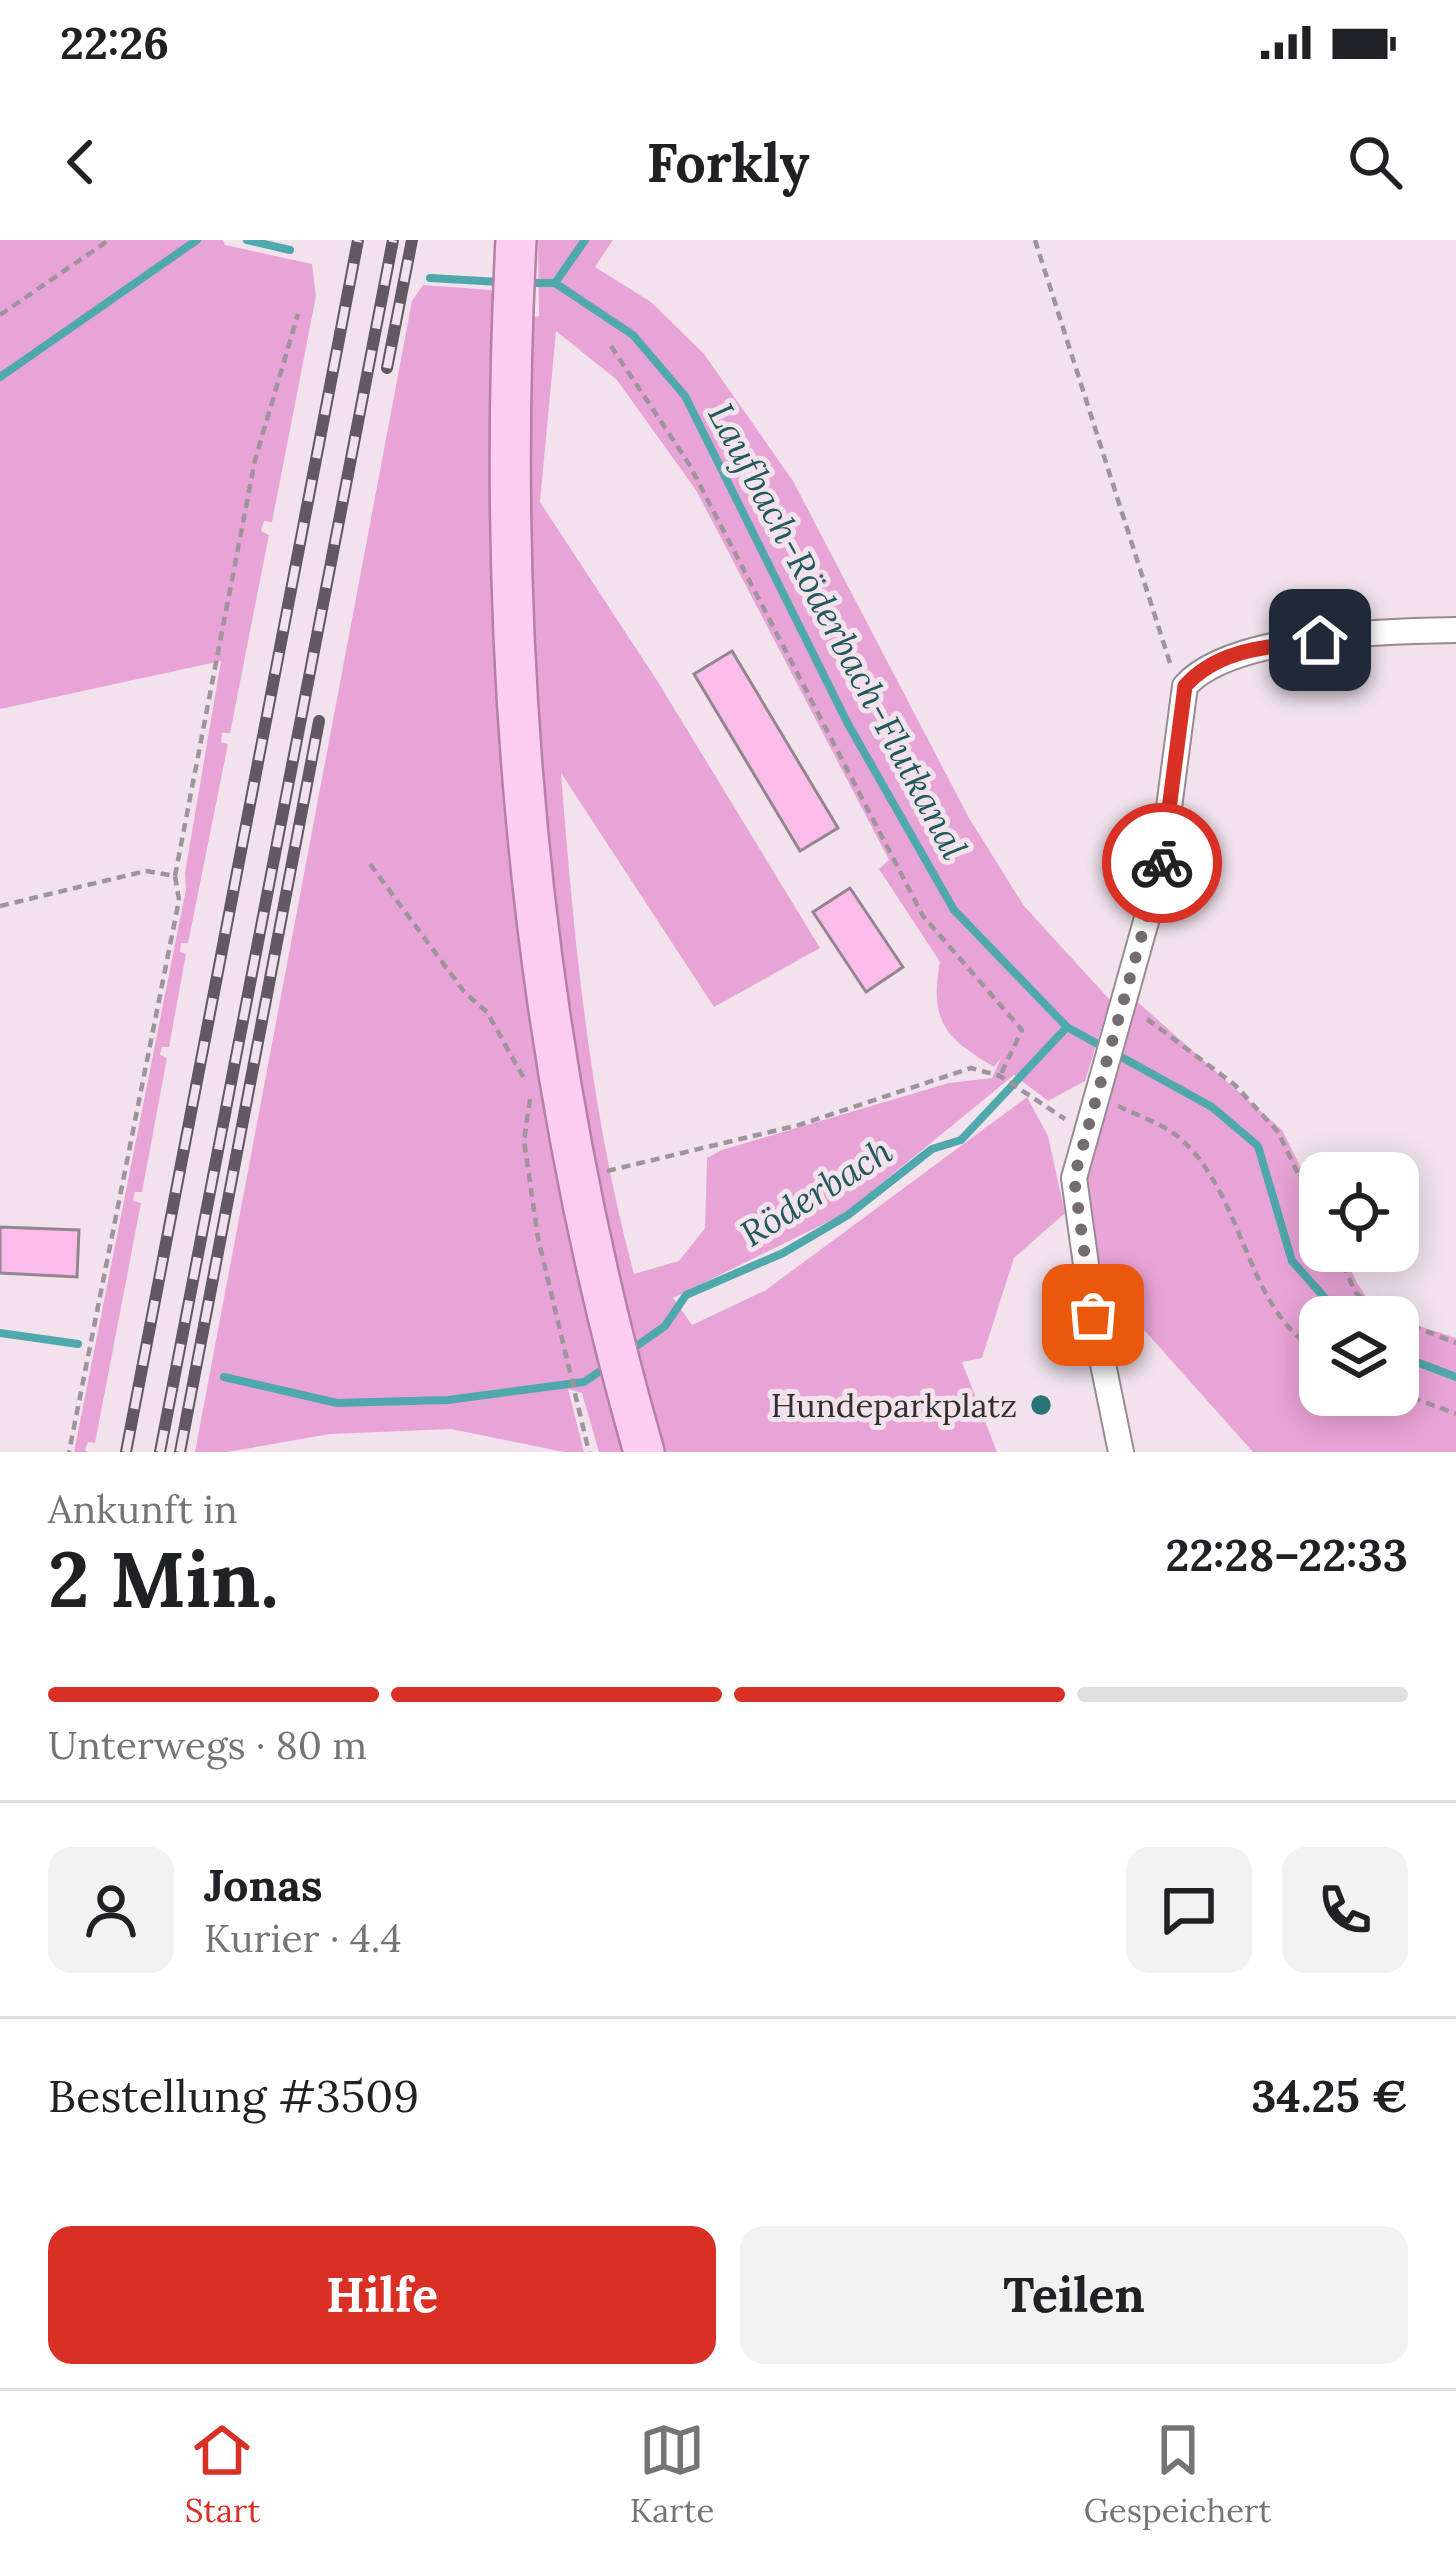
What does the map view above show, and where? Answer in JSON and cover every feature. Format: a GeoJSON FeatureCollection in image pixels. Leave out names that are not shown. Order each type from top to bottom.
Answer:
{"type":"FeatureCollection","features":[{"type":"Feature","properties":{"kind":"main road"},"geometry":{"type":"LineString","coordinates":[[516,240],[512,617],[525,809],[551,1027],[581,1199],[644,1452]]}},
{"type":"Feature","properties":{"kind":"street"},"geometry":{"type":"LineString","coordinates":[[1121,1452],[1093,1315],[1074,1178],[1162,868],[1185,686],[1215,662],[1246,650],[1394,631],[1456,630]]}},
{"type":"Feature","properties":{"kind":"path"},"geometry":{"type":"LineString","coordinates":[[0,315],[110,240]]}},
{"type":"Feature","properties":{"kind":"path"},"geometry":{"type":"LineString","coordinates":[[1035,240],[1165,650],[1174,676],[1185,686]]}},
{"type":"Feature","properties":{"kind":"path"},"geometry":{"type":"LineString","coordinates":[[69,1452],[175,923],[179,900],[175,876],[255,460],[298,314]]}},
{"type":"Feature","properties":{"kind":"path"},"geometry":{"type":"LineString","coordinates":[[611,346],[689,464],[923,916],[1022,1030],[1002,1078]]}},
{"type":"Feature","properties":{"kind":"path"},"geometry":{"type":"LineString","coordinates":[[370,864],[465,993],[488,1012],[524,1076],[530,1097],[524,1141],[538,1238],[589,1452]]}},
{"type":"Feature","properties":{"kind":"path"},"geometry":{"type":"LineString","coordinates":[[0,906],[146,871],[175,876]]}},
{"type":"Feature","properties":{"kind":"path"},"geometry":{"type":"LineString","coordinates":[[1120,1012],[1235,1085],[1278,1132],[1299,1176]]}},
{"type":"Feature","properties":{"kind":"path"},"geometry":{"type":"LineString","coordinates":[[607,1171],[799,1124],[971,1068],[1002,1078],[1085,1131]]}},
{"type":"Feature","properties":{"kind":"path"},"geometry":{"type":"LineString","coordinates":[[1100,1086],[1182,1138],[1218,1183],[1268,1301],[1299,1341]]}},
{"type":"Feature","properties":{"kind":"path"},"geometry":{"type":"LineString","coordinates":[[1419,1327],[1456,1342]]}},
{"type":"Feature","properties":{"kind":"path"},"geometry":{"type":"LineString","coordinates":[[1419,1400],[1456,1414]]}},
{"type":"Feature","properties":{"kind":"shaded area"},"geometry":{"type":"Polygon","coordinates":[[[0,240],[223,240],[225,245],[312,264],[316,296],[272,522],[264,521],[261,531],[269,535],[230,733],[222,733],[221,742],[228,744],[188,943],[181,943],[180,952],[186,954],[169,1047],[162,1047],[160,1055],[167,1058],[142,1192],[135,1192],[133,1201],[141,1203],[95,1443],[88,1442],[88,1452],[74,1452],[186,889],[221,661],[0,709],[0,240]]]}},
{"type":"Feature","properties":{"kind":"shaded area"},"geometry":{"type":"Polygon","coordinates":[[[538,240],[613,240],[595,267],[651,302],[704,354],[793,481],[969,818],[1024,906],[1110,1000],[1085,1081],[1048,1101],[1014,1075],[844,1214],[673,1298],[692,1325],[766,1290],[1027,1097],[1048,1136],[1065,1213],[1014,1258],[982,1358],[962,1362],[997,1452],[662,1452],[606,1232],[564,1011],[540,809],[527,604],[529,318],[539,316],[538,240]],[[556,331],[540,502],[658,682],[820,948],[714,1007],[561,773],[595,1088],[634,1274],[679,1261],[705,1228],[707,1158],[949,1083],[992,1078],[1001,1058],[994,1067],[963,1047],[944,1026],[937,999],[940,962],[879,869],[889,860],[696,490],[617,380],[556,331]]]}},
{"type":"Feature","properties":{"kind":"shaded area"},"geometry":{"type":"Polygon","coordinates":[[[423,285],[491,290],[496,313],[495,496],[626,1452],[599,1452],[582,1393],[568,1389],[584,1452],[451,1429],[330,1434],[227,1452],[195,1452],[412,301],[423,285]]]}},
{"type":"Feature","properties":{"kind":"shaded area"},"geometry":{"type":"Polygon","coordinates":[[[1133,998],[1282,1130],[1299,1164],[1299,1272],[1352,1272],[1367,1296],[1299,1296],[1299,1416],[1419,1416],[1419,1326],[1456,1338],[1456,1452],[1253,1452],[1095,1275],[1085,1198],[1087,1155],[1133,998]]]}},
{"type":"Feature","properties":{"kind":"building"},"geometry":{"type":"Polygon","coordinates":[[[732,651],[838,828],[800,851],[694,674],[732,651]]]}},
{"type":"Feature","properties":{"kind":"building"},"geometry":{"type":"Polygon","coordinates":[[[850,888],[903,967],[866,992],[813,912],[850,888]]]}},
{"type":"Feature","properties":{"kind":"building"},"geometry":{"type":"Polygon","coordinates":[[[0,1227],[79,1230],[77,1277],[0,1273],[0,1227]]]}},
{"type":"Feature","properties":{"kind":"waterway"},"geometry":{"type":"LineString","coordinates":[[0,377],[197,240]]}},
{"type":"Feature","properties":{"kind":"waterway"},"geometry":{"type":"LineString","coordinates":[[247,240],[290,250]]}},
{"type":"Feature","properties":{"kind":"waterway"},"geometry":{"type":"LineString","coordinates":[[555,283],[585,240]]}},
{"type":"Feature","properties":{"kind":"waterway"},"geometry":{"type":"LineString","coordinates":[[430,278],[500,282]]}},
{"type":"Feature","properties":{"kind":"waterway"},"geometry":{"type":"LineString","coordinates":[[527,283],[555,283]]}},
{"type":"Feature","properties":{"kind":"waterway","name":"Laufbach-Röderbach-Flutkanal"},"geometry":{"type":"LineString","coordinates":[[555,283],[633,335],[685,396],[848,724],[954,910],[1067,1027],[1212,1107],[1258,1146],[1292,1261],[1323,1296]]}},
{"type":"Feature","properties":{"kind":"waterway","name":"Röderbach"},"geometry":{"type":"LineString","coordinates":[[631,1350],[665,1326],[686,1295],[783,1253],[848,1215],[932,1149],[961,1140],[1067,1027]]}},
{"type":"Feature","properties":{"kind":"waterway","name":"Röderbach"},"geometry":{"type":"LineString","coordinates":[[0,1333],[78,1344]]}},
{"type":"Feature","properties":{"kind":"waterway","name":"Laufbach-Röderbach-Flutkanal"},"geometry":{"type":"LineString","coordinates":[[1419,1363],[1456,1377]]}},
{"type":"Feature","properties":{"kind":"waterway","name":"Röderbach"},"geometry":{"type":"LineString","coordinates":[[224,1377],[337,1403],[448,1400],[584,1382],[609,1365]]}},
{"type":"Feature","properties":{"kind":"railway"},"geometry":{"type":"LineString","coordinates":[[126,1452],[358,240]]}},
{"type":"Feature","properties":{"kind":"railway"},"geometry":{"type":"LineString","coordinates":[[160,1452],[393,240]]}},
{"type":"Feature","properties":{"kind":"railway"},"geometry":{"type":"LineString","coordinates":[[387,368],[412,240]]}},
{"type":"Feature","properties":{"kind":"railway"},"geometry":{"type":"LineString","coordinates":[[180,1452],[319,721]]}},
{"type":"Feature","properties":{"kind":"way so far"},"geometry":{"type":"LineString","coordinates":[[1093,1315],[1074,1178],[1162,863]]}},
{"type":"Feature","properties":{"kind":"place","name":"Hundeparkplatz"},"geometry":{"type":"Point","coordinates":[1041,1405]}},
{"type":"Feature","properties":{"kind":"route"},"geometry":{"type":"LineString","coordinates":[[1162,863],[1185,686],[1215,662],[1246,650],[1320,640]]}}]}
